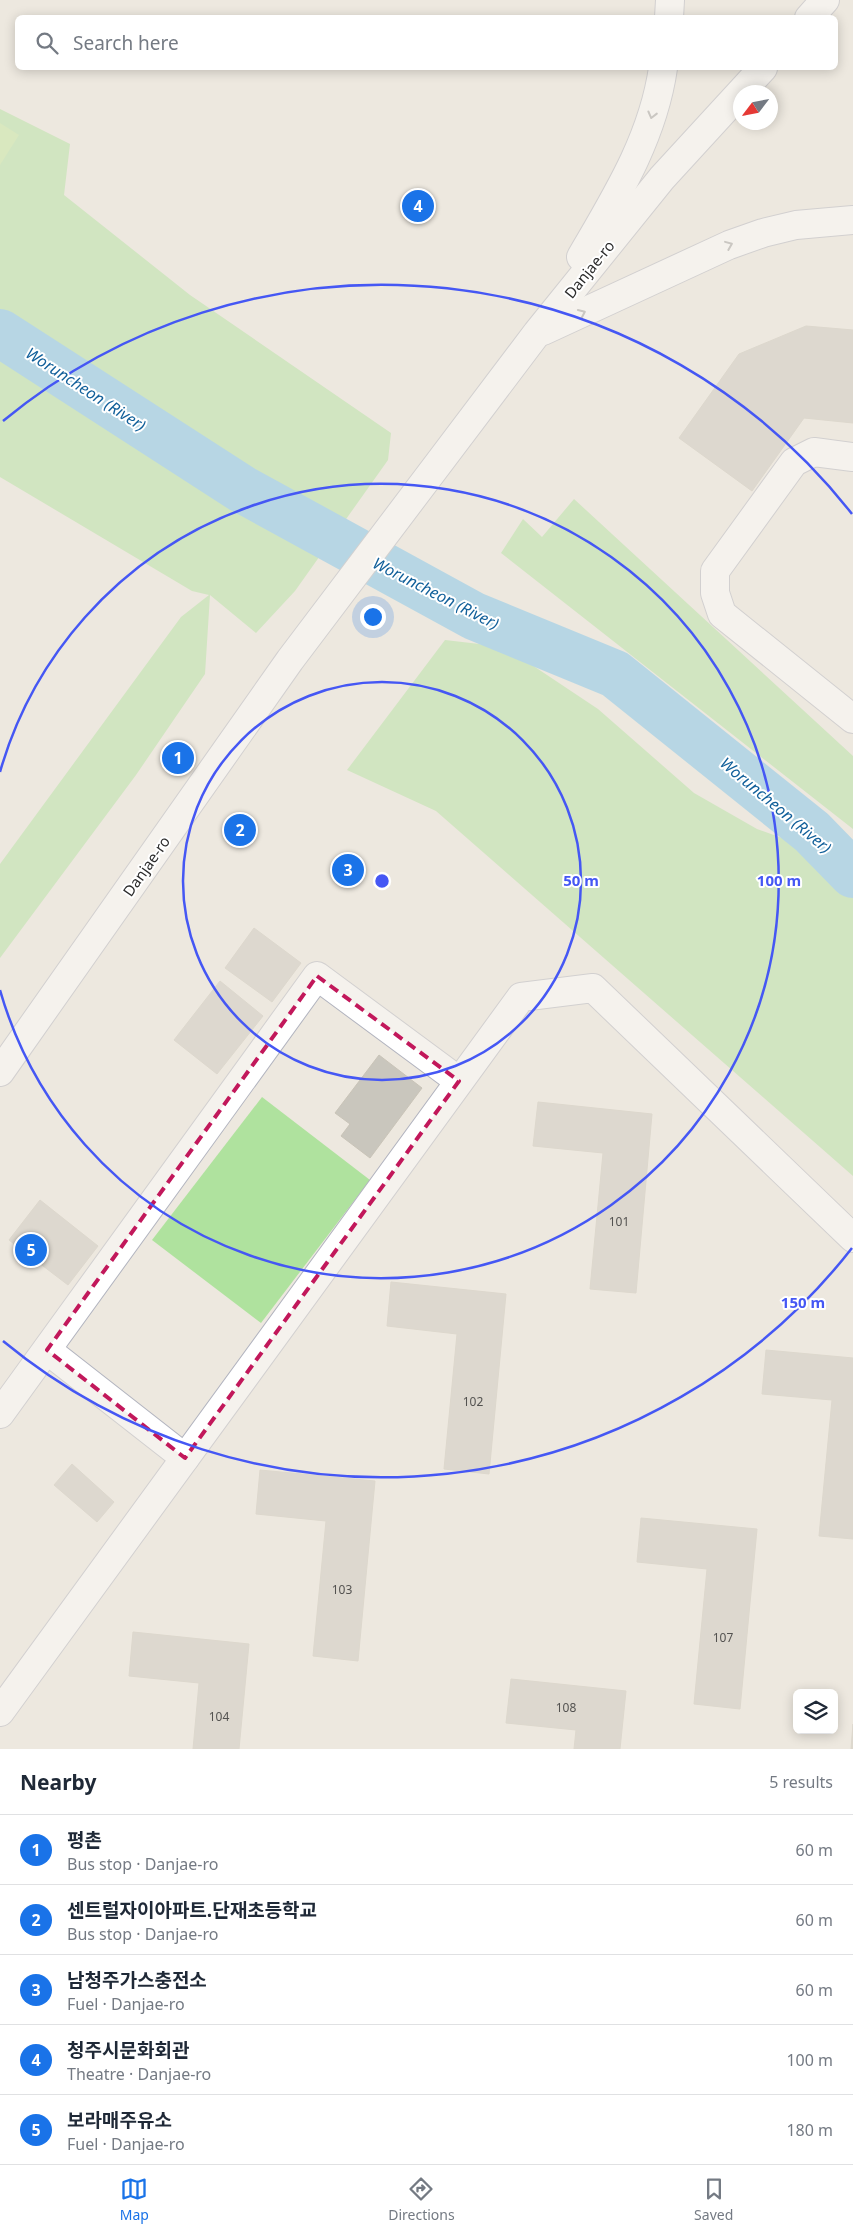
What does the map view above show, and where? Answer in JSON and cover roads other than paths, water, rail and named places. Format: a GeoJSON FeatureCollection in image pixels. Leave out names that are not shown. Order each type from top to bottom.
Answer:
{"type":"FeatureCollection","features":[{"type":"Feature","properties":{"kind":"street"},"geometry":{"type":"LineString","coordinates":[[669,15],[670,0]]}},
{"type":"Feature","properties":{"kind":"street"},"geometry":{"type":"LineString","coordinates":[[812,15],[825,0]]}},
{"type":"Feature","properties":{"kind":"street"},"geometry":{"type":"LineString","coordinates":[[537,334],[634,164],[649,128],[663,70]]}},
{"type":"Feature","properties":{"kind":"street","name":"Danjae-ro"},"geometry":{"type":"LineString","coordinates":[[0,1072],[290,660],[426,480],[537,334],[662,178],[761,70]]}},
{"type":"Feature","properties":{"kind":"street"},"geometry":{"type":"LineString","coordinates":[[537,334],[729,245],[796,225],[853,220]]}},
{"type":"Feature","properties":{"kind":"street"},"geometry":{"type":"LineString","coordinates":[[853,457],[814,452],[794,462],[715,571],[715,593],[722,614],[853,719]]}},
{"type":"Feature","properties":{"kind":"street"},"geometry":{"type":"LineString","coordinates":[[0,1414],[317,976],[460,1081]]}},
{"type":"Feature","properties":{"kind":"street"},"geometry":{"type":"LineString","coordinates":[[0,1712],[521,996],[593,988],[853,1238]]}},
{"type":"Feature","properties":{"kind":"street"},"geometry":{"type":"LineString","coordinates":[[46,1350],[186,1458]]}},
{"type":"Feature","properties":{"kind":"waterway","name":"Woruncheon (River)"},"geometry":{"type":"LineString","coordinates":[[0,333],[242,489],[474,616],[615,674],[812,832],[853,874]]}},
{"type":"Feature","properties":{"kind":"place","name":"청주시문화회관"},"geometry":{"type":"Point","coordinates":[418,206]}},
{"type":"Feature","properties":{"kind":"place","name":"평촌"},"geometry":{"type":"Point","coordinates":[178,758]}},
{"type":"Feature","properties":{"kind":"place","name":"센트럴자이아파트.단재초등학교"},"geometry":{"type":"Point","coordinates":[240,830]}},
{"type":"Feature","properties":{"kind":"place","name":"남청주가스충전소"},"geometry":{"type":"Point","coordinates":[348,870]}},
{"type":"Feature","properties":{"kind":"place","name":"보라매주유소"},"geometry":{"type":"Point","coordinates":[31,1250]}}]}
